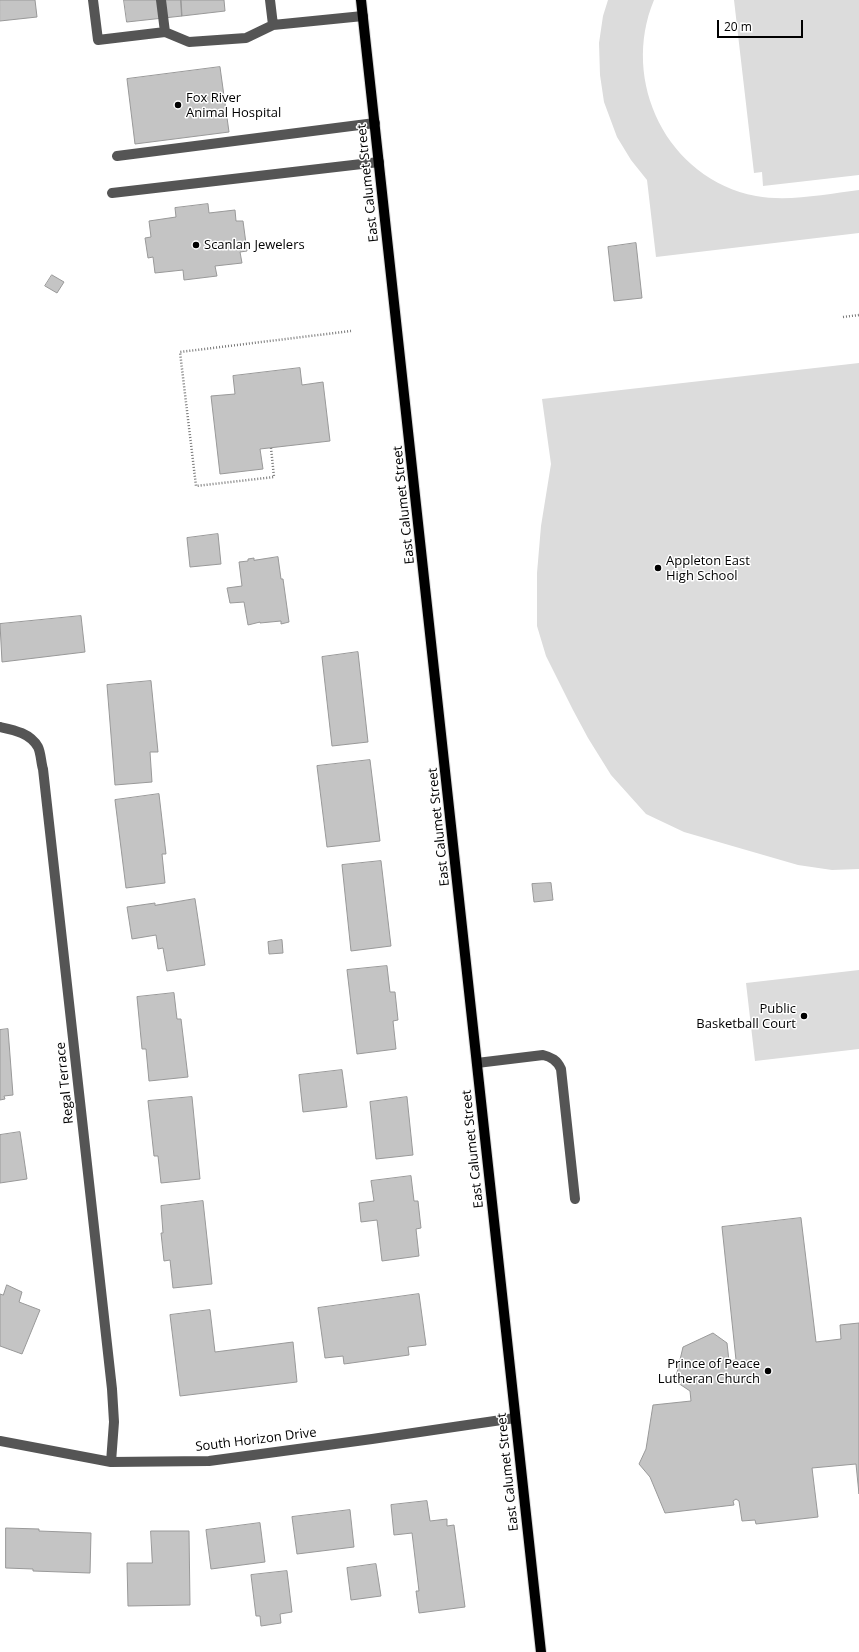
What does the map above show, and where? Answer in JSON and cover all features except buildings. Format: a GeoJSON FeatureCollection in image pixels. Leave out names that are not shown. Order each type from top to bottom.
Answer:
{"type":"FeatureCollection","features":[{"type":"Feature","properties":{"kind":"main road","name":"East Calumet Street"},"geometry":{"type":"LineString","coordinates":[[362,0],[541,1652]]}},
{"type":"Feature","properties":{"kind":"street"},"geometry":{"type":"LineString","coordinates":[[93,0],[98,40],[165,32],[189,42],[246,38],[273,25],[363,16]]}},
{"type":"Feature","properties":{"kind":"street"},"geometry":{"type":"LineString","coordinates":[[161,0],[165,32]]}},
{"type":"Feature","properties":{"kind":"street"},"geometry":{"type":"LineString","coordinates":[[270,0],[273,25]]}},
{"type":"Feature","properties":{"kind":"street"},"geometry":{"type":"LineString","coordinates":[[117,156],[375,123]]}},
{"type":"Feature","properties":{"kind":"street"},"geometry":{"type":"LineString","coordinates":[[112,193],[379,162]]}},
{"type":"Feature","properties":{"kind":"street","name":"Regal Terrace"},"geometry":{"type":"LineString","coordinates":[[0,727],[13,729],[25,734],[38,747],[43,769],[112,1389],[114,1422],[111,1462]]}},
{"type":"Feature","properties":{"kind":"street"},"geometry":{"type":"LineString","coordinates":[[477,1063],[542,1055],[551,1057],[558,1063],[561,1076],[575,1200]]}},
{"type":"Feature","properties":{"kind":"street","name":"South Horizon Drive"},"geometry":{"type":"LineString","coordinates":[[0,1441],[111,1462],[209,1461],[515,1418]]}},
{"type":"Feature","properties":{"kind":"path"},"geometry":{"type":"LineString","coordinates":[[843,316],[859,315]]}},
{"type":"Feature","properties":{"kind":"path"},"geometry":{"type":"LineString","coordinates":[[271,448],[274,477],[196,486],[180,352],[351,331]]}},
{"type":"Feature","properties":{"kind":"shaded area"},"geometry":{"type":"Polygon","coordinates":[[[608,0],[654,0],[645,31],[643,62],[648,93],[659,122],[676,148],[698,170],[725,186],[756,196],[769,198],[808,197],[859,190],[859,233],[656,257],[647,180],[631,160],[617,137],[604,102],[600,75],[599,43],[603,16],[608,0]]]}},
{"type":"Feature","properties":{"kind":"shaded area"},"geometry":{"type":"Polygon","coordinates":[[[734,0],[859,0],[859,175],[763,186],[762,172],[754,173],[734,0]]]}},
{"type":"Feature","properties":{"kind":"shaded area"},"geometry":{"type":"Polygon","coordinates":[[[859,363],[859,869],[832,870],[798,865],[684,832],[646,814],[611,775],[588,738],[546,656],[537,626],[537,573],[541,526],[551,464],[542,399],[859,363]]]}},
{"type":"Feature","properties":{"kind":"shaded area","name":"Public Basketball Court"},"geometry":{"type":"Polygon","coordinates":[[[859,970],[859,1049],[755,1061],[746,983],[859,970]]]}},
{"type":"Feature","properties":{"kind":"place","name":"Fox River Animal Hospital"},"geometry":{"type":"Point","coordinates":[178,105]}},
{"type":"Feature","properties":{"kind":"place","name":"Scanlan Jewelers"},"geometry":{"type":"Point","coordinates":[196,245]}},
{"type":"Feature","properties":{"kind":"place","name":"Appleton East High School"},"geometry":{"type":"Point","coordinates":[658,568]}},
{"type":"Feature","properties":{"kind":"place","name":"Public Basketball Court"},"geometry":{"type":"Point","coordinates":[804,1016]}},
{"type":"Feature","properties":{"kind":"place","name":"Prince of Peace Lutheran Church"},"geometry":{"type":"Point","coordinates":[768,1371]}}]}
